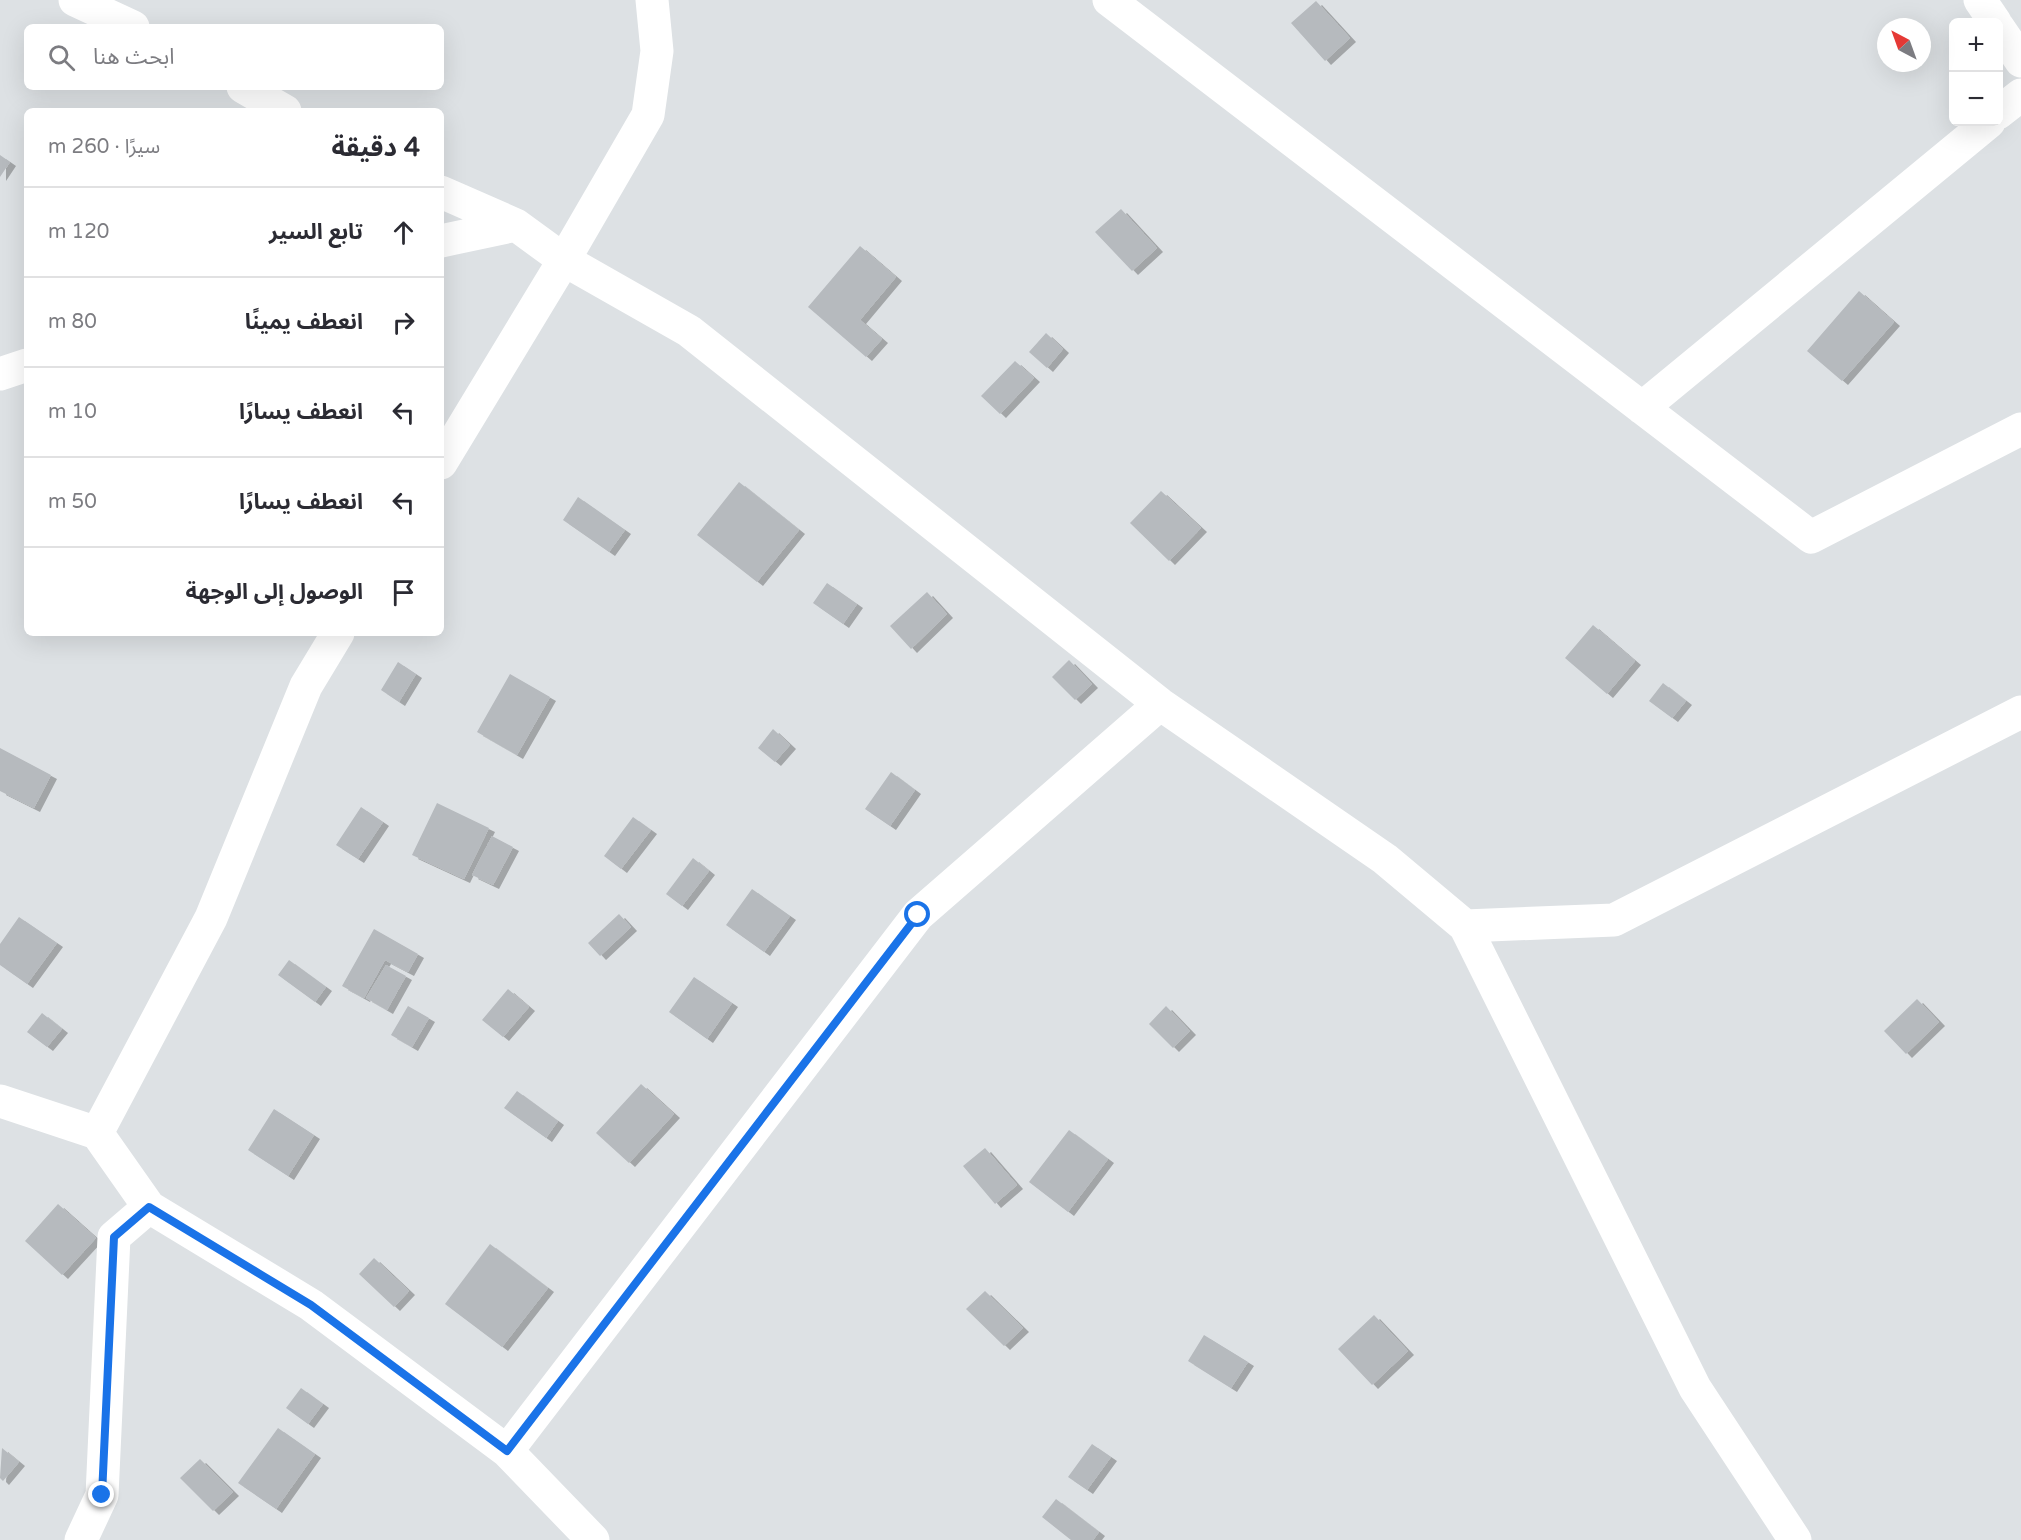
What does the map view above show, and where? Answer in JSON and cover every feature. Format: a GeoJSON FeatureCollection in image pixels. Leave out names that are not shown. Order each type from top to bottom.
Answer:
{"type":"FeatureCollection","features":[{"type":"Feature","properties":{"kind":"street"},"geometry":{"type":"LineString","coordinates":[[75,0],[127,24]]}},
{"type":"Feature","properties":{"kind":"street"},"geometry":{"type":"LineString","coordinates":[[444,458],[564,260],[648,115],[657,51],[652,0]]}},
{"type":"Feature","properties":{"kind":"street"},"geometry":{"type":"LineString","coordinates":[[1109,0],[1811,537],[2021,429]]}},
{"type":"Feature","properties":{"kind":"street"},"geometry":{"type":"LineString","coordinates":[[1980,0],[1992,18]]}},
{"type":"Feature","properties":{"kind":"street"},"geometry":{"type":"LineString","coordinates":[[2003,34],[2021,61]]}},
{"type":"Feature","properties":{"kind":"street"},"geometry":{"type":"LineString","coordinates":[[248,90],[280,108]]}},
{"type":"Feature","properties":{"kind":"street"},"geometry":{"type":"LineString","coordinates":[[2003,109],[2021,95]]}},
{"type":"Feature","properties":{"kind":"street"},"geometry":{"type":"LineString","coordinates":[[1642,408],[1984,126]]}},
{"type":"Feature","properties":{"kind":"street"},"geometry":{"type":"LineString","coordinates":[[444,193],[516,225],[564,260],[689,331],[1160,704],[1385,859],[1465,926],[1695,1388],[1795,1540]]}},
{"type":"Feature","properties":{"kind":"street"},"geometry":{"type":"LineString","coordinates":[[444,240],[516,225]]}},
{"type":"Feature","properties":{"kind":"street"},"geometry":{"type":"LineString","coordinates":[[0,374],[24,366]]}},
{"type":"Feature","properties":{"kind":"street"},"geometry":{"type":"LineString","coordinates":[[97,1133],[211,918],[306,686],[336,636]]}},
{"type":"Feature","properties":{"kind":"street"},"geometry":{"type":"LineString","coordinates":[[507,1451],[918,915],[1160,704]]}},
{"type":"Feature","properties":{"kind":"street"},"geometry":{"type":"LineString","coordinates":[[1465,926],[1614,920],[2021,712]]}},
{"type":"Feature","properties":{"kind":"street"},"geometry":{"type":"LineString","coordinates":[[0,1101],[97,1133],[149,1207],[311,1305],[507,1451],[593,1540]]}},
{"type":"Feature","properties":{"kind":"street"},"geometry":{"type":"LineString","coordinates":[[81,1540],[102,1495],[114,1237],[149,1207]]}},
{"type":"Feature","properties":{"kind":"building"},"geometry":{"type":"Polygon","coordinates":[[[1316,1],[1350,38],[1325,61],[1291,23],[1316,1]]]}},
{"type":"Feature","properties":{"kind":"building"},"geometry":{"type":"Polygon","coordinates":[[[0,155],[10,162],[0,177],[0,155]]]}},
{"type":"Feature","properties":{"kind":"building"},"geometry":{"type":"Polygon","coordinates":[[[1121,209],[1157,248],[1132,271],[1095,232],[1121,209]]]}},
{"type":"Feature","properties":{"kind":"building"},"geometry":{"type":"Polygon","coordinates":[[[860,246],[896,277],[860,320],[882,339],[866,357],[808,307],[860,246]]]}},
{"type":"Feature","properties":{"kind":"building"},"geometry":{"type":"Polygon","coordinates":[[[1859,291],[1894,322],[1842,381],[1807,351],[1859,291]]]}},
{"type":"Feature","properties":{"kind":"building"},"geometry":{"type":"Polygon","coordinates":[[[1046,333],[1063,349],[1047,368],[1029,352],[1046,333]]]}},
{"type":"Feature","properties":{"kind":"building"},"geometry":{"type":"Polygon","coordinates":[[[1015,361],[1034,378],[1000,414],[981,396],[1015,361]]]}},
{"type":"Feature","properties":{"kind":"building"},"geometry":{"type":"Polygon","coordinates":[[[739,482],[799,530],[757,582],[697,535],[739,482]]]}},
{"type":"Feature","properties":{"kind":"building"},"geometry":{"type":"Polygon","coordinates":[[[1161,491],[1201,528],[1169,561],[1130,523],[1161,491]]]}},
{"type":"Feature","properties":{"kind":"building"},"geometry":{"type":"Polygon","coordinates":[[[578,497],[625,530],[609,552],[563,520],[578,497]]]}},
{"type":"Feature","properties":{"kind":"building"},"geometry":{"type":"Polygon","coordinates":[[[827,583],[857,604],[843,624],[813,603],[827,583]]]}},
{"type":"Feature","properties":{"kind":"building"},"geometry":{"type":"Polygon","coordinates":[[[927,592],[947,614],[911,649],[890,626],[927,592]]]}},
{"type":"Feature","properties":{"kind":"building"},"geometry":{"type":"Polygon","coordinates":[[[1593,625],[1635,661],[1607,694],[1565,658],[1593,625]]]}},
{"type":"Feature","properties":{"kind":"building"},"geometry":{"type":"Polygon","coordinates":[[[1069,660],[1092,684],[1075,700],[1052,677],[1069,660]]]}},
{"type":"Feature","properties":{"kind":"building"},"geometry":{"type":"Polygon","coordinates":[[[398,662],[416,674],[399,702],[381,690],[398,662]]]}},
{"type":"Feature","properties":{"kind":"building"},"geometry":{"type":"Polygon","coordinates":[[[510,674],[550,697],[517,755],[477,732],[510,674]]]}},
{"type":"Feature","properties":{"kind":"building"},"geometry":{"type":"Polygon","coordinates":[[[1663,683],[1686,701],[1672,718],[1649,701],[1663,683]]]}},
{"type":"Feature","properties":{"kind":"building"},"geometry":{"type":"Polygon","coordinates":[[[773,729],[790,745],[775,762],[758,748],[773,729]]]}},
{"type":"Feature","properties":{"kind":"building"},"geometry":{"type":"Polygon","coordinates":[[[0,748],[51,775],[34,808],[0,791],[0,748]]]}},
{"type":"Feature","properties":{"kind":"building"},"geometry":{"type":"Polygon","coordinates":[[[891,772],[915,790],[890,826],[865,809],[891,772]]]}},
{"type":"Feature","properties":{"kind":"building"},"geometry":{"type":"Polygon","coordinates":[[[437,803],[489,828],[464,879],[412,855],[437,803]]]}},
{"type":"Feature","properties":{"kind":"building"},"geometry":{"type":"Polygon","coordinates":[[[361,807],[383,822],[358,859],[336,845],[361,807]]]}},
{"type":"Feature","properties":{"kind":"building"},"geometry":{"type":"Polygon","coordinates":[[[633,817],[651,830],[621,869],[604,856],[633,817]]]}},
{"type":"Feature","properties":{"kind":"building"},"geometry":{"type":"Polygon","coordinates":[[[492,836],[513,847],[493,885],[472,875],[492,836]]]}},
{"type":"Feature","properties":{"kind":"building"},"geometry":{"type":"Polygon","coordinates":[[[693,858],[709,871],[682,906],[666,894],[693,858]]]}},
{"type":"Feature","properties":{"kind":"building"},"geometry":{"type":"Polygon","coordinates":[[[752,889],[790,916],[764,952],[726,925],[752,889]]]}},
{"type":"Feature","properties":{"kind":"building"},"geometry":{"type":"Polygon","coordinates":[[[619,914],[631,927],[600,956],[588,943],[619,914]]]}},
{"type":"Feature","properties":{"kind":"building"},"geometry":{"type":"Polygon","coordinates":[[[19,917],[57,943],[27,984],[0,965],[0,944],[19,917]]]}},
{"type":"Feature","properties":{"kind":"building"},"geometry":{"type":"Polygon","coordinates":[[[374,929],[418,954],[408,972],[385,960],[364,998],[342,986],[374,929]]]}},
{"type":"Feature","properties":{"kind":"building"},"geometry":{"type":"Polygon","coordinates":[[[289,960],[326,987],[315,1002],[278,975],[289,960]]]}},
{"type":"Feature","properties":{"kind":"building"},"geometry":{"type":"Polygon","coordinates":[[[386,965],[406,976],[387,1010],[366,998],[386,965]]]}},
{"type":"Feature","properties":{"kind":"building"},"geometry":{"type":"Polygon","coordinates":[[[694,977],[732,1003],[707,1039],[669,1012],[694,977]]]}},
{"type":"Feature","properties":{"kind":"building"},"geometry":{"type":"Polygon","coordinates":[[[508,989],[529,1007],[503,1037],[482,1020],[508,989]]]}},
{"type":"Feature","properties":{"kind":"building"},"geometry":{"type":"Polygon","coordinates":[[[1917,999],[1939,1022],[1906,1054],[1884,1031],[1917,999]]]}},
{"type":"Feature","properties":{"kind":"building"},"geometry":{"type":"Polygon","coordinates":[[[408,1006],[429,1018],[412,1047],[391,1035],[408,1006]]]}},
{"type":"Feature","properties":{"kind":"building"},"geometry":{"type":"Polygon","coordinates":[[[1166,1006],[1190,1031],[1173,1048],[1149,1024],[1166,1006]]]}},
{"type":"Feature","properties":{"kind":"building"},"geometry":{"type":"Polygon","coordinates":[[[42,1013],[62,1029],[47,1047],[27,1032],[42,1013]]]}},
{"type":"Feature","properties":{"kind":"building"},"geometry":{"type":"Polygon","coordinates":[[[641,1084],[674,1114],[629,1163],[596,1133],[641,1084]]]}},
{"type":"Feature","properties":{"kind":"building"},"geometry":{"type":"Polygon","coordinates":[[[517,1091],[558,1121],[546,1138],[504,1108],[517,1091]]]}},
{"type":"Feature","properties":{"kind":"building"},"geometry":{"type":"Polygon","coordinates":[[[274,1109],[314,1135],[288,1176],[248,1150],[274,1109]]]}},
{"type":"Feature","properties":{"kind":"building"},"geometry":{"type":"Polygon","coordinates":[[[1069,1130],[1108,1159],[1068,1212],[1029,1182],[1069,1130]]]}},
{"type":"Feature","properties":{"kind":"building"},"geometry":{"type":"Polygon","coordinates":[[[985,1148],[1017,1185],[995,1204],[963,1166],[985,1148]]]}},
{"type":"Feature","properties":{"kind":"building"},"geometry":{"type":"Polygon","coordinates":[[[58,1204],[96,1238],[62,1275],[25,1241],[58,1204]]]}},
{"type":"Feature","properties":{"kind":"building"},"geometry":{"type":"Polygon","coordinates":[[[490,1244],[548,1288],[502,1347],[445,1304],[490,1244]]]}},
{"type":"Feature","properties":{"kind":"building"},"geometry":{"type":"Polygon","coordinates":[[[374,1258],[409,1291],[394,1307],[359,1274],[374,1258]]]}},
{"type":"Feature","properties":{"kind":"building"},"geometry":{"type":"Polygon","coordinates":[[[985,1291],[1023,1328],[1004,1346],[966,1309],[985,1291]]]}},
{"type":"Feature","properties":{"kind":"building"},"geometry":{"type":"Polygon","coordinates":[[[1374,1315],[1408,1351],[1372,1385],[1338,1349],[1374,1315]]]}},
{"type":"Feature","properties":{"kind":"building"},"geometry":{"type":"Polygon","coordinates":[[[1204,1335],[1248,1362],[1231,1388],[1188,1361],[1204,1335]]]}},
{"type":"Feature","properties":{"kind":"building"},"geometry":{"type":"Polygon","coordinates":[[[301,1388],[323,1404],[308,1424],[286,1408],[301,1388]]]}},
{"type":"Feature","properties":{"kind":"building"},"geometry":{"type":"Polygon","coordinates":[[[278,1428],[315,1454],[276,1509],[238,1483],[278,1428]]]}},
{"type":"Feature","properties":{"kind":"building"},"geometry":{"type":"Polygon","coordinates":[[[1092,1444],[1111,1457],[1087,1490],[1068,1477],[1092,1444]]]}},
{"type":"Feature","properties":{"kind":"building"},"geometry":{"type":"Polygon","coordinates":[[[2,1448],[19,1462],[3,1481],[0,1478],[2,1448]]]}},
{"type":"Feature","properties":{"kind":"building"},"geometry":{"type":"Polygon","coordinates":[[[200,1459],[233,1492],[213,1511],[180,1478],[200,1459]]]}},
{"type":"Feature","properties":{"kind":"building"},"geometry":{"type":"Polygon","coordinates":[[[1056,1499],[1099,1532],[1093,1540],[1071,1540],[1042,1517],[1056,1499]]]}},
{"type":"Feature","properties":{"kind":"route"},"geometry":{"type":"LineString","coordinates":[[102,1495],[114,1237],[149,1207],[311,1305],[507,1451],[918,915]]}}]}
